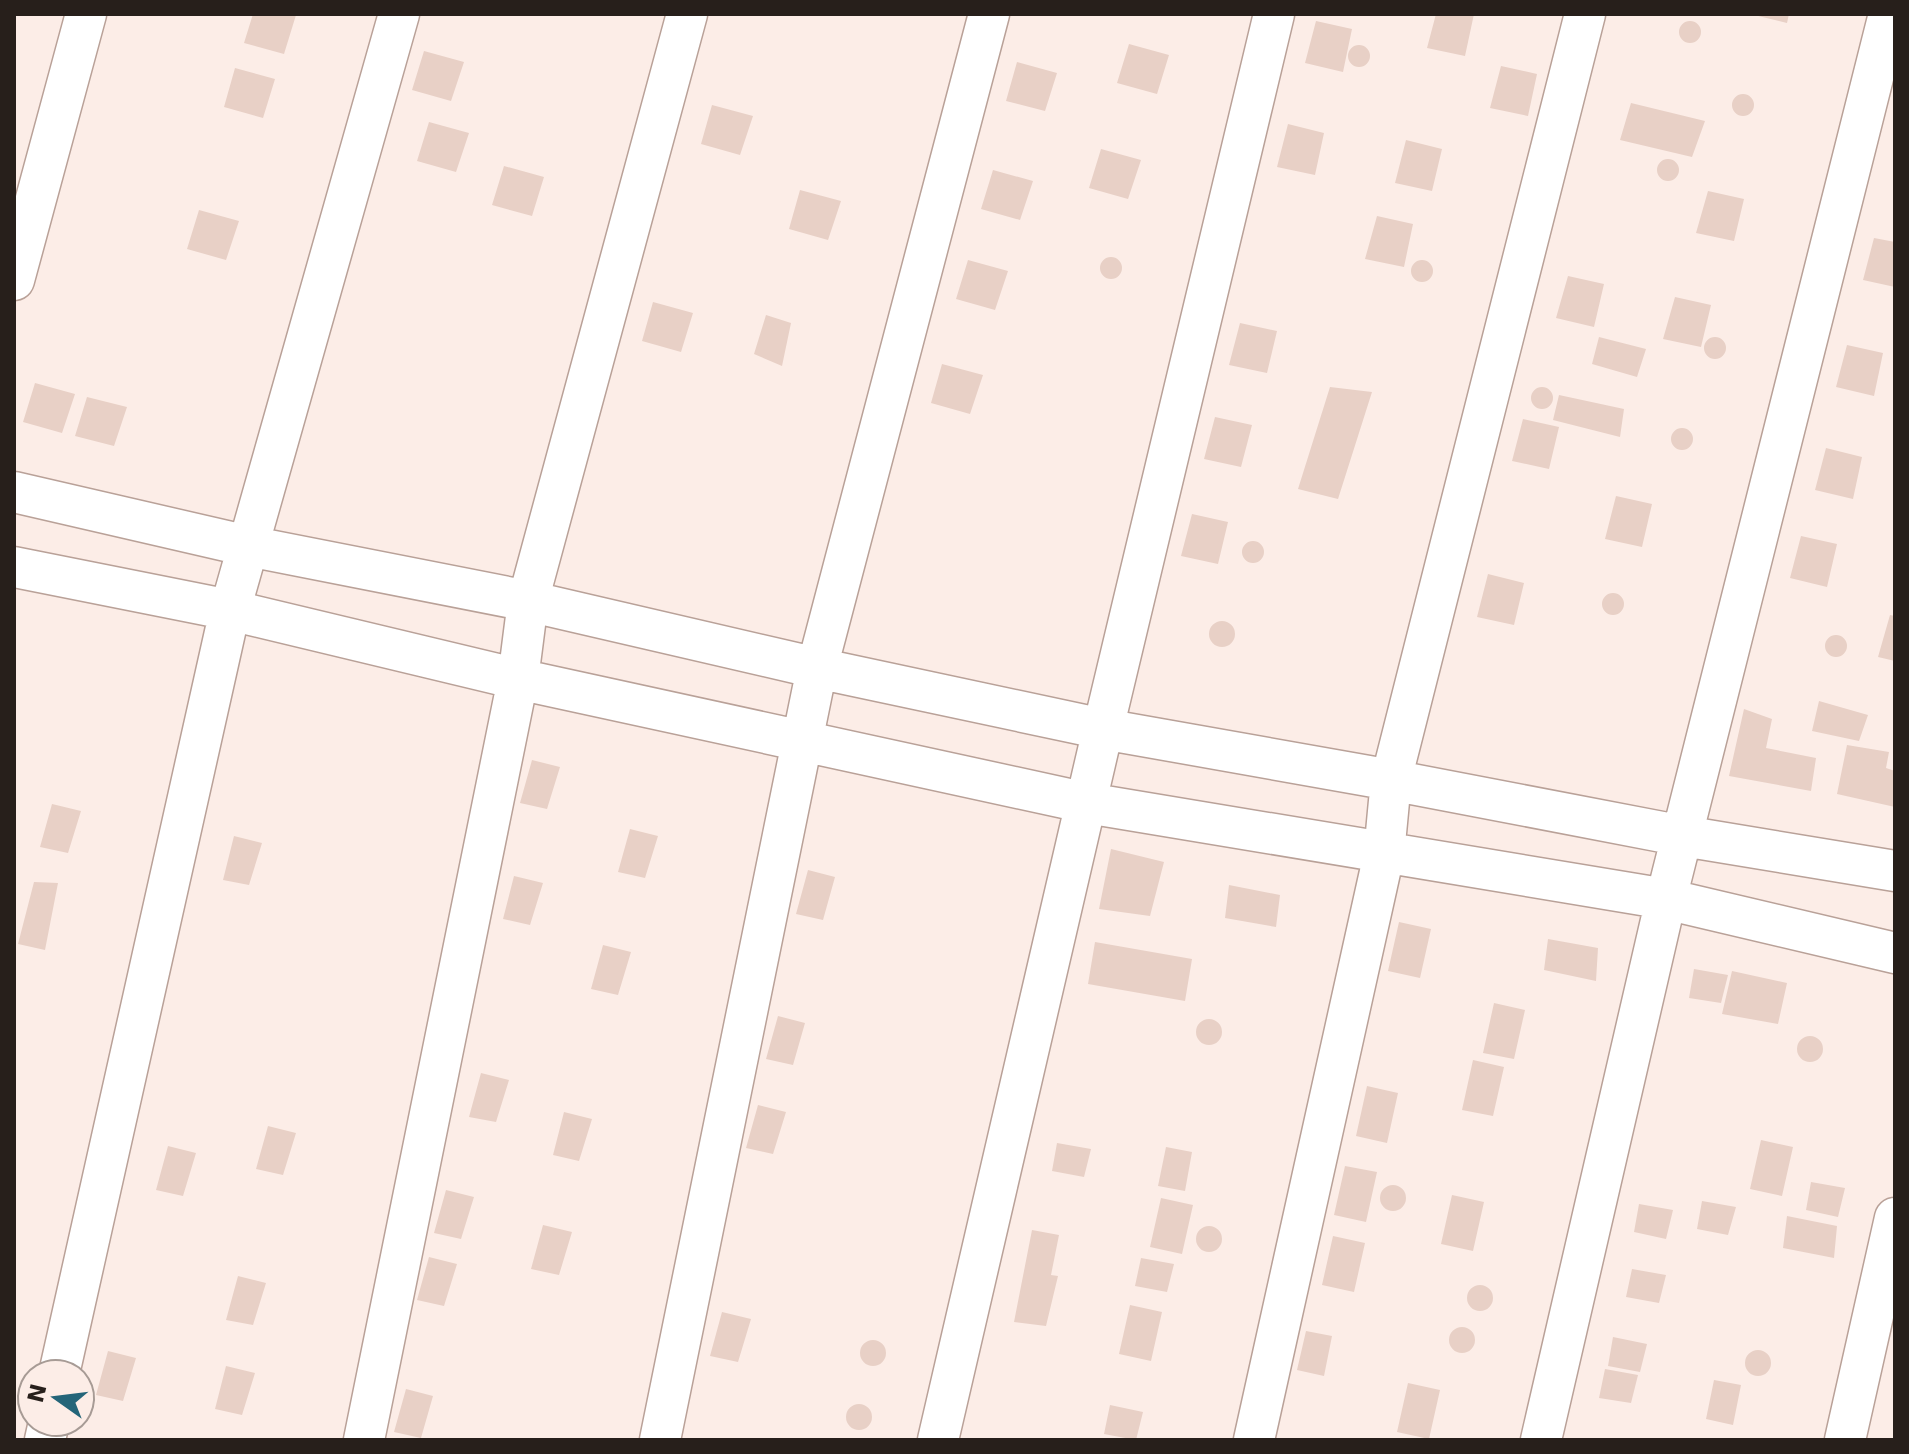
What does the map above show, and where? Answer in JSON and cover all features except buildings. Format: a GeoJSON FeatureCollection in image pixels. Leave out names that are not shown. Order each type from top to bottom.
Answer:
{"type":"FeatureCollection","features":[{"type":"Feature","properties":{"kind":"street"},"geometry":{"type":"LineString","coordinates":[[14,280],[86,14]]}},
{"type":"Feature","properties":{"kind":"street"},"geometry":{"type":"LineString","coordinates":[[63,1358],[230,610],[399,14]]}},
{"type":"Feature","properties":{"kind":"street"},"geometry":{"type":"LineString","coordinates":[[364,1440],[518,679],[528,601],[687,14]]}},
{"type":"Feature","properties":{"kind":"street"},"geometry":{"type":"LineString","coordinates":[[660,1440],[817,668],[989,14]]}},
{"type":"Feature","properties":{"kind":"street"},"geometry":{"type":"LineString","coordinates":[[938,1440],[1103,729],[1274,14]]}},
{"type":"Feature","properties":{"kind":"street"},"geometry":{"type":"LineString","coordinates":[[1254,1440],[1384,854],[1391,780],[1585,14]]}},
{"type":"Feature","properties":{"kind":"street"},"geometry":{"type":"LineString","coordinates":[[1541,1440],[1666,899],[1889,14]]}},
{"type":"Feature","properties":{"kind":"street"},"geometry":{"type":"LineString","coordinates":[[14,492],[248,546],[528,601],[817,668],[1103,729],[1683,836],[1895,871]]}},
{"type":"Feature","properties":{"kind":"street"},"geometry":{"type":"LineString","coordinates":[[14,567],[230,610],[802,743],[1087,803],[1666,899],[1895,953]]}},
{"type":"Feature","properties":{"kind":"street"},"geometry":{"type":"LineString","coordinates":[[1845,1440],[1895,1218]]}}]}
